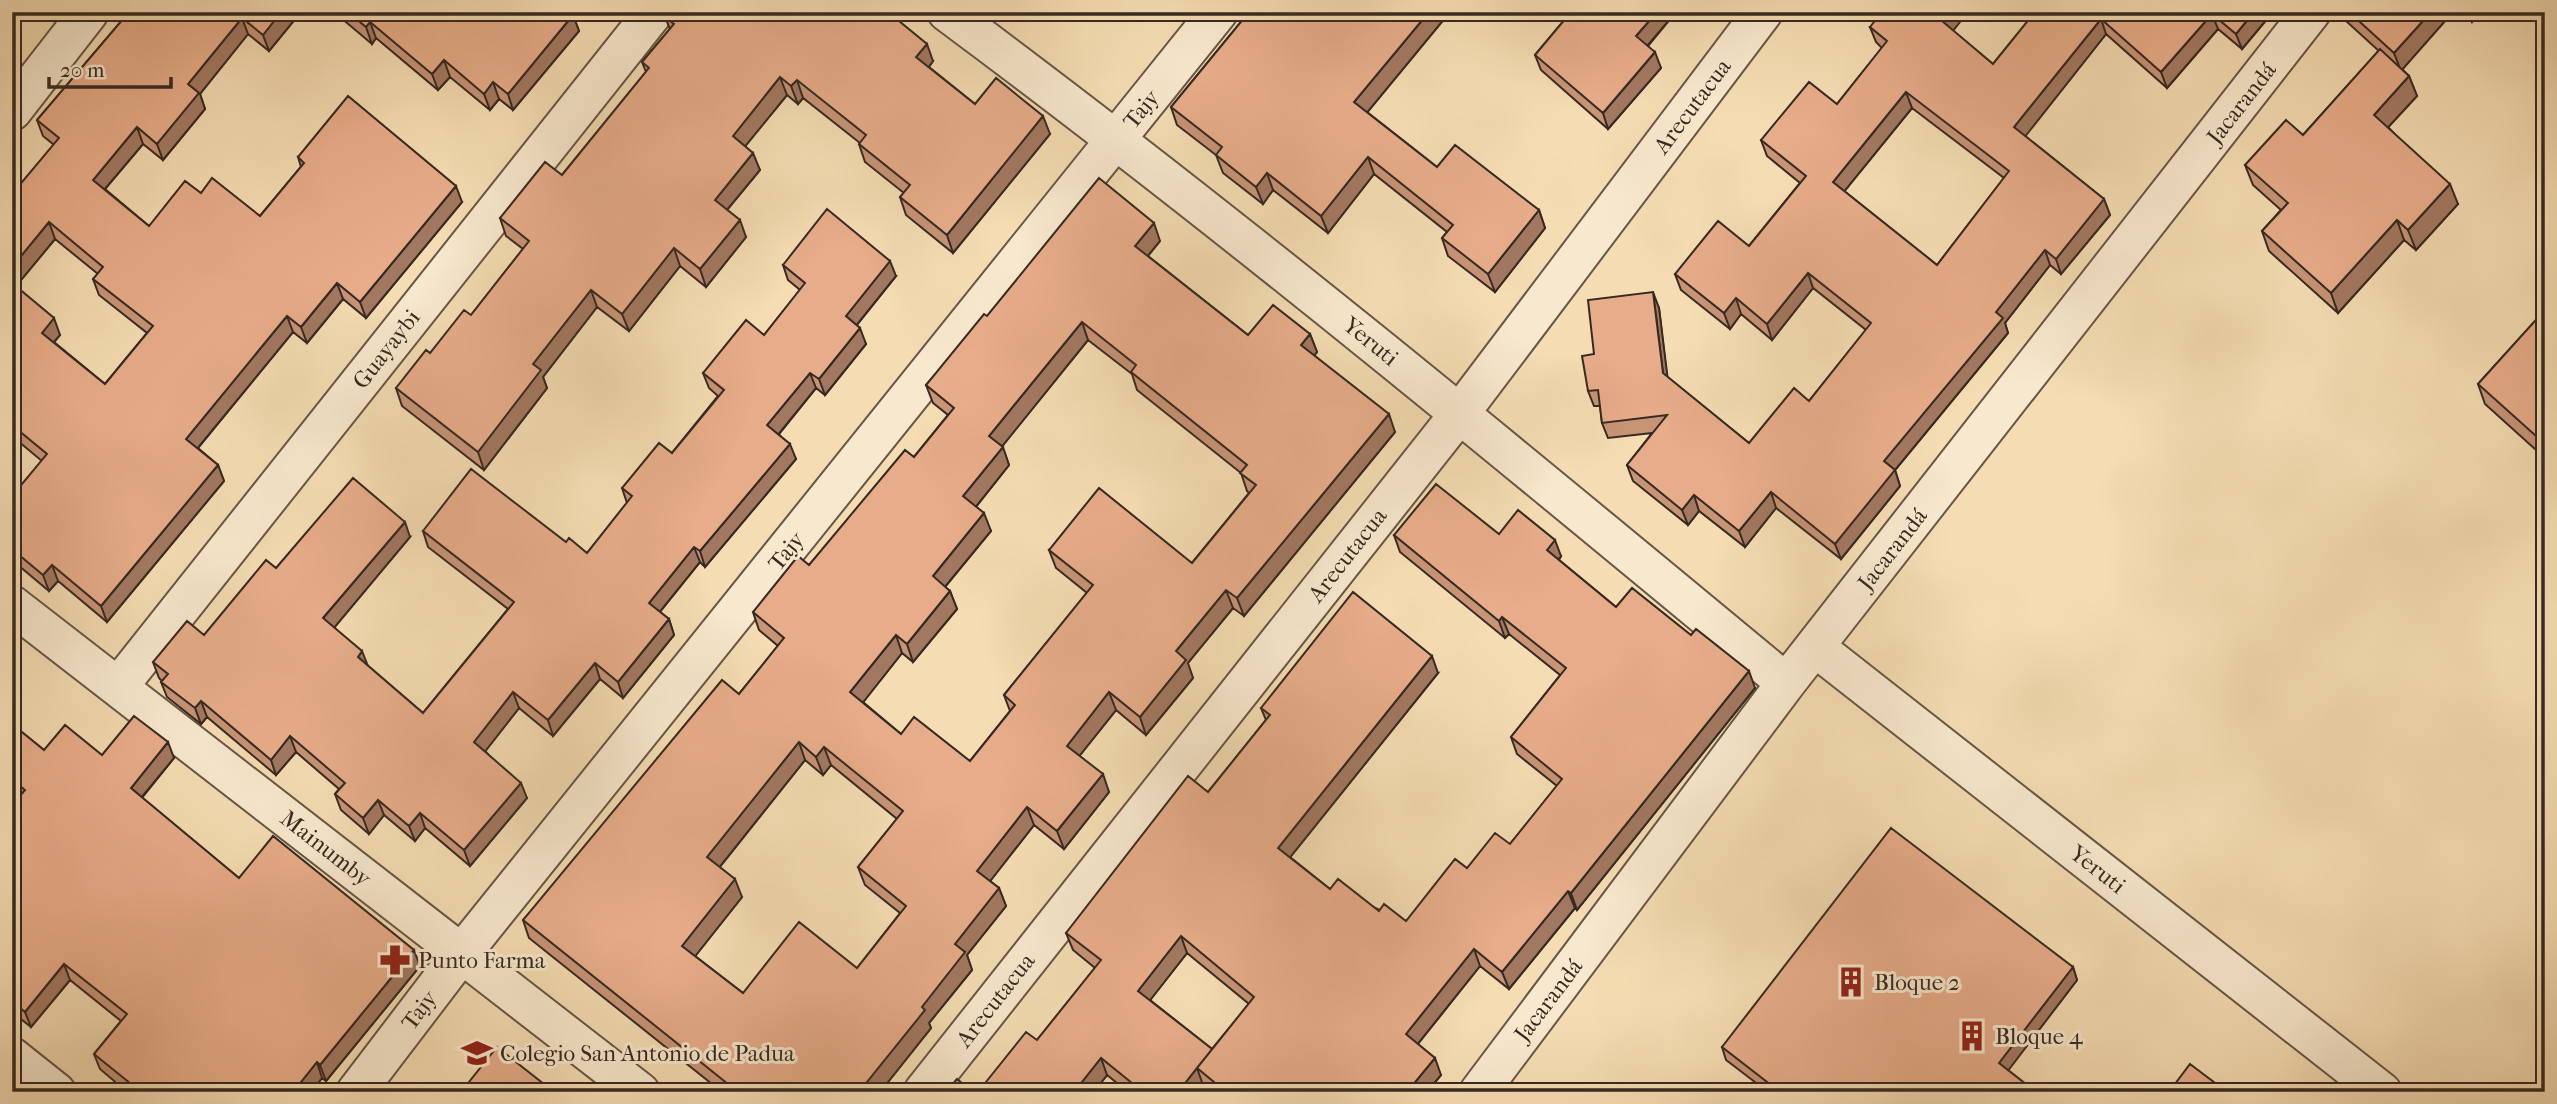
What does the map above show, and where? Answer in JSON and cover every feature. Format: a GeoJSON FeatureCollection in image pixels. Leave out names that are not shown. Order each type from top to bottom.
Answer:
{"type":"FeatureCollection","features":[{"type":"Feature","properties":{"kind":"street"},"geometry":{"type":"LineString","coordinates":[[12,111],[89,12]]}},
{"type":"Feature","properties":{"kind":"street","name":"Guayaybi"},"geometry":{"type":"LineString","coordinates":[[118,687],[654,12]]}},
{"type":"Feature","properties":{"kind":"street","name":"Yeruti"},"geometry":{"type":"LineString","coordinates":[[947,12],[1117,138],[1460,412],[1786,682]]}},
{"type":"Feature","properties":{"kind":"street","name":"Tajy"},"geometry":{"type":"LineString","coordinates":[[356,1092],[462,953],[1218,12]]}},
{"type":"Feature","properties":{"kind":"street","name":"Arecutacua"},"geometry":{"type":"LineString","coordinates":[[923,1092],[1460,412],[1763,12]]}},
{"type":"Feature","properties":{"kind":"street","name":"Jacarandá"},"geometry":{"type":"LineString","coordinates":[[1479,1092],[1786,682],[2311,12]]}},
{"type":"Feature","properties":{"kind":"street","name":"Mainumby"},"geometry":{"type":"LineString","coordinates":[[12,605],[640,1092]]}},
{"type":"Feature","properties":{"kind":"street","name":"Yeruti"},"geometry":{"type":"LineString","coordinates":[[1815,647],[2382,1092]]}},
{"type":"Feature","properties":{"kind":"street"},"geometry":{"type":"LineString","coordinates":[[12,1058],[56,1092]]}},
{"type":"Feature","properties":{"kind":"building"},"geometry":{"type":"Polygon","coordinates":[[[129,12],[281,12],[263,35],[242,18],[188,84],[199,93],[157,144],[137,127],[93,180],[149,226],[185,181],[201,193],[212,178],[260,216],[304,163],[298,157],[348,96],[456,186],[360,302],[337,283],[301,327],[287,316],[186,439],[218,465],[101,606],[52,565],[43,575],[12,549],[12,496],[47,454],[12,425],[12,283],[54,318],[42,333],[105,384],[153,326],[93,279],[103,267],[49,222],[12,267],[12,194],[59,138],[37,120],[129,12]]]}},
{"type":"Feature","properties":{"kind":"building"},"geometry":{"type":"Polygon","coordinates":[[[348,12],[570,12],[573,15],[508,94],[493,82],[484,94],[444,60],[432,74],[370,22],[366,27],[348,12]]]}},
{"type":"Feature","properties":{"kind":"building"},"geometry":{"type":"Polygon","coordinates":[[[669,12],[888,12],[927,44],[916,57],[975,104],[996,78],[1043,116],[947,235],[900,197],[910,185],[859,144],[866,135],[797,80],[791,86],[780,77],[733,136],[753,153],[715,200],[740,220],[700,269],[674,248],[622,314],[591,290],[533,364],[541,370],[478,452],[396,388],[426,350],[430,353],[464,310],[471,315],[529,241],[500,218],[545,162],[562,175],[649,68],[642,62],[674,24],[665,17],[669,12]]]}},
{"type":"Feature","properties":{"kind":"building"},"geometry":{"type":"Polygon","coordinates":[[[1249,12],[1429,12],[1354,102],[1437,167],[1455,145],[1539,210],[1488,274],[1442,238],[1453,225],[1368,157],[1321,216],[1267,173],[1256,187],[1216,155],[1222,147],[1171,107],[1249,12]]]}},
{"type":"Feature","properties":{"kind":"building"},"geometry":{"type":"Polygon","coordinates":[[[1571,12],[1657,12],[1636,36],[1655,52],[1603,113],[1535,55],[1571,12]]]}},
{"type":"Feature","properties":{"kind":"building"},"geometry":{"type":"Polygon","coordinates":[[[1882,12],[1950,12],[1942,21],[1993,64],[2035,12],[2254,12],[2236,34],[2212,14],[2161,72],[2101,19],[2014,127],[2104,199],[2056,259],[2045,250],[1996,312],[2003,318],[1884,461],[1895,470],[1835,544],[1771,492],[1739,531],[1694,495],[1682,510],[1627,465],[1667,415],[1602,423],[1598,390],[1588,391],[1582,356],[1594,354],[1588,300],[1653,292],[1663,373],[1749,443],[1794,388],[1809,401],[1871,323],[1808,273],[1767,324],[1736,298],[1724,313],[1675,274],[1718,221],[1749,246],[1806,176],[1761,140],[1809,82],[1837,104],[1887,41],[1870,27],[1882,12]],[[1906,92],[1833,182],[1937,265],[2009,171],[1906,92]]]}},
{"type":"Feature","properties":{"kind":"building"},"geometry":{"type":"Polygon","coordinates":[[[2349,12],[2431,12],[2394,53],[2349,12]]]}},
{"type":"Feature","properties":{"kind":"building"},"geometry":{"type":"Polygon","coordinates":[[[2380,49],[2409,76],[2374,115],[2450,184],[2408,230],[2397,220],[2331,293],[2262,231],[2288,203],[2245,165],[2286,120],[2303,135],[2380,49]]]}},
{"type":"Feature","properties":{"kind":"building"},"geometry":{"type":"Polygon","coordinates":[[[1099,178],[1154,223],[1135,246],[1248,335],[1273,305],[1310,334],[1301,345],[1389,414],[1237,598],[1226,590],[1176,651],[1186,660],[1140,717],[1109,692],[1067,746],[1103,774],[1057,831],[1027,807],[977,871],[999,888],[955,944],[965,952],[922,1007],[925,1010],[859,1092],[738,1092],[523,920],[722,680],[739,694],[784,638],[753,612],[798,556],[809,565],[905,450],[914,457],[954,408],[926,385],[984,314],[987,316],[1099,178]],[[1082,322],[989,436],[1003,447],[963,496],[984,513],[933,576],[950,591],[907,644],[896,635],[850,692],[901,734],[914,717],[970,761],[1015,705],[1004,695],[1093,585],[1049,550],[1099,488],[1192,563],[1256,485],[1240,473],[1247,465],[1131,372],[1136,365],[1082,322]],[[799,742],[707,857],[735,879],[682,946],[743,993],[799,922],[857,968],[906,906],[858,867],[903,811],[824,747],[816,757],[799,742]]]}},
{"type":"Feature","properties":{"kind":"building"},"geometry":{"type":"Polygon","coordinates":[[[827,209],[890,261],[846,316],[860,328],[819,379],[810,373],[767,425],[790,444],[700,551],[694,547],[649,603],[669,619],[618,682],[595,663],[548,720],[513,692],[474,742],[521,783],[464,850],[420,813],[409,826],[378,800],[363,818],[335,794],[345,783],[290,736],[271,760],[201,701],[195,708],[161,682],[168,674],[153,662],[187,621],[204,635],[266,560],[276,568],[353,478],[405,522],[323,618],[362,651],[358,657],[423,713],[514,602],[423,531],[471,469],[566,542],[569,538],[587,553],[632,496],[622,488],[659,443],[672,453],[724,390],[703,373],[746,320],[764,335],[805,283],[783,265],[827,209]]]}},
{"type":"Feature","properties":{"kind":"building"},"geometry":{"type":"Polygon","coordinates":[[[2545,310],[2545,444],[2478,384],[2545,310]]]}},
{"type":"Feature","properties":{"kind":"building"},"geometry":{"type":"Polygon","coordinates":[[[1436,484],[1499,534],[1518,510],[1555,540],[1547,550],[1616,607],[1632,588],[1691,635],[1696,629],[1749,671],[1571,893],[1568,891],[1502,972],[1474,949],[1406,1034],[1435,1058],[1407,1092],[1226,1092],[1197,1068],[1178,1092],[1143,1092],[1101,1058],[1074,1092],[978,1092],[1026,1032],[1037,1040],[1101,960],[1066,933],[1188,776],[1208,792],[1270,715],[1261,708],[1353,592],[1432,656],[1278,848],[1330,889],[1338,879],[1379,911],[1384,904],[1406,921],[1455,859],[1467,868],[1495,833],[1510,844],[1562,779],[1511,737],[1566,668],[1502,617],[1499,621],[1394,535],[1436,484]],[[1181,936],[1138,991],[1212,1049],[1197,1068],[1254,997],[1181,936]]]}},
{"type":"Feature","properties":{"kind":"building"},"geometry":{"type":"Polygon","coordinates":[[[134,716],[168,742],[131,788],[239,878],[273,836],[414,950],[320,1065],[317,1062],[293,1092],[141,1092],[94,1054],[127,1014],[64,964],[25,1012],[12,1001],[12,805],[25,790],[12,779],[12,724],[44,750],[65,725],[102,755],[134,716]]]}},
{"type":"Feature","properties":{"kind":"building"},"geometry":{"type":"Polygon","coordinates":[[[1891,828],[2073,967],[1999,1063],[2036,1092],[1780,1092],[1722,1047],[1891,828]]]}},
{"type":"Feature","properties":{"kind":"building"},"geometry":{"type":"Polygon","coordinates":[[[497,1047],[554,1092],[461,1092],[497,1047]]]}},
{"type":"Feature","properties":{"kind":"building"},"geometry":{"type":"Polygon","coordinates":[[[2190,1064],[2227,1092],[2169,1092],[2190,1064]]]}},
{"type":"Feature","properties":{"kind":"building"},"geometry":{"type":"Polygon","coordinates":[[[957,1079],[973,1092],[946,1092],[957,1079]]]}},
{"type":"Feature","properties":{"kind":"building"},"geometry":{"type":"Polygon","coordinates":[[[1646,1084],[1657,1092],[1640,1092],[1646,1084]]]}},
{"type":"Feature","properties":{"kind":"place","name":"Punto Farma"},"geometry":{"type":"Point","coordinates":[395,960]}},
{"type":"Feature","properties":{"kind":"place","name":"Bloque 2"},"geometry":{"type":"Point","coordinates":[1851,982]}},
{"type":"Feature","properties":{"kind":"place","name":"Bloque 4"},"geometry":{"type":"Point","coordinates":[1972,1036]}},
{"type":"Feature","properties":{"kind":"place","name":"Colegio San Antonio de Padua"},"geometry":{"type":"Point","coordinates":[477,1053]}}]}
